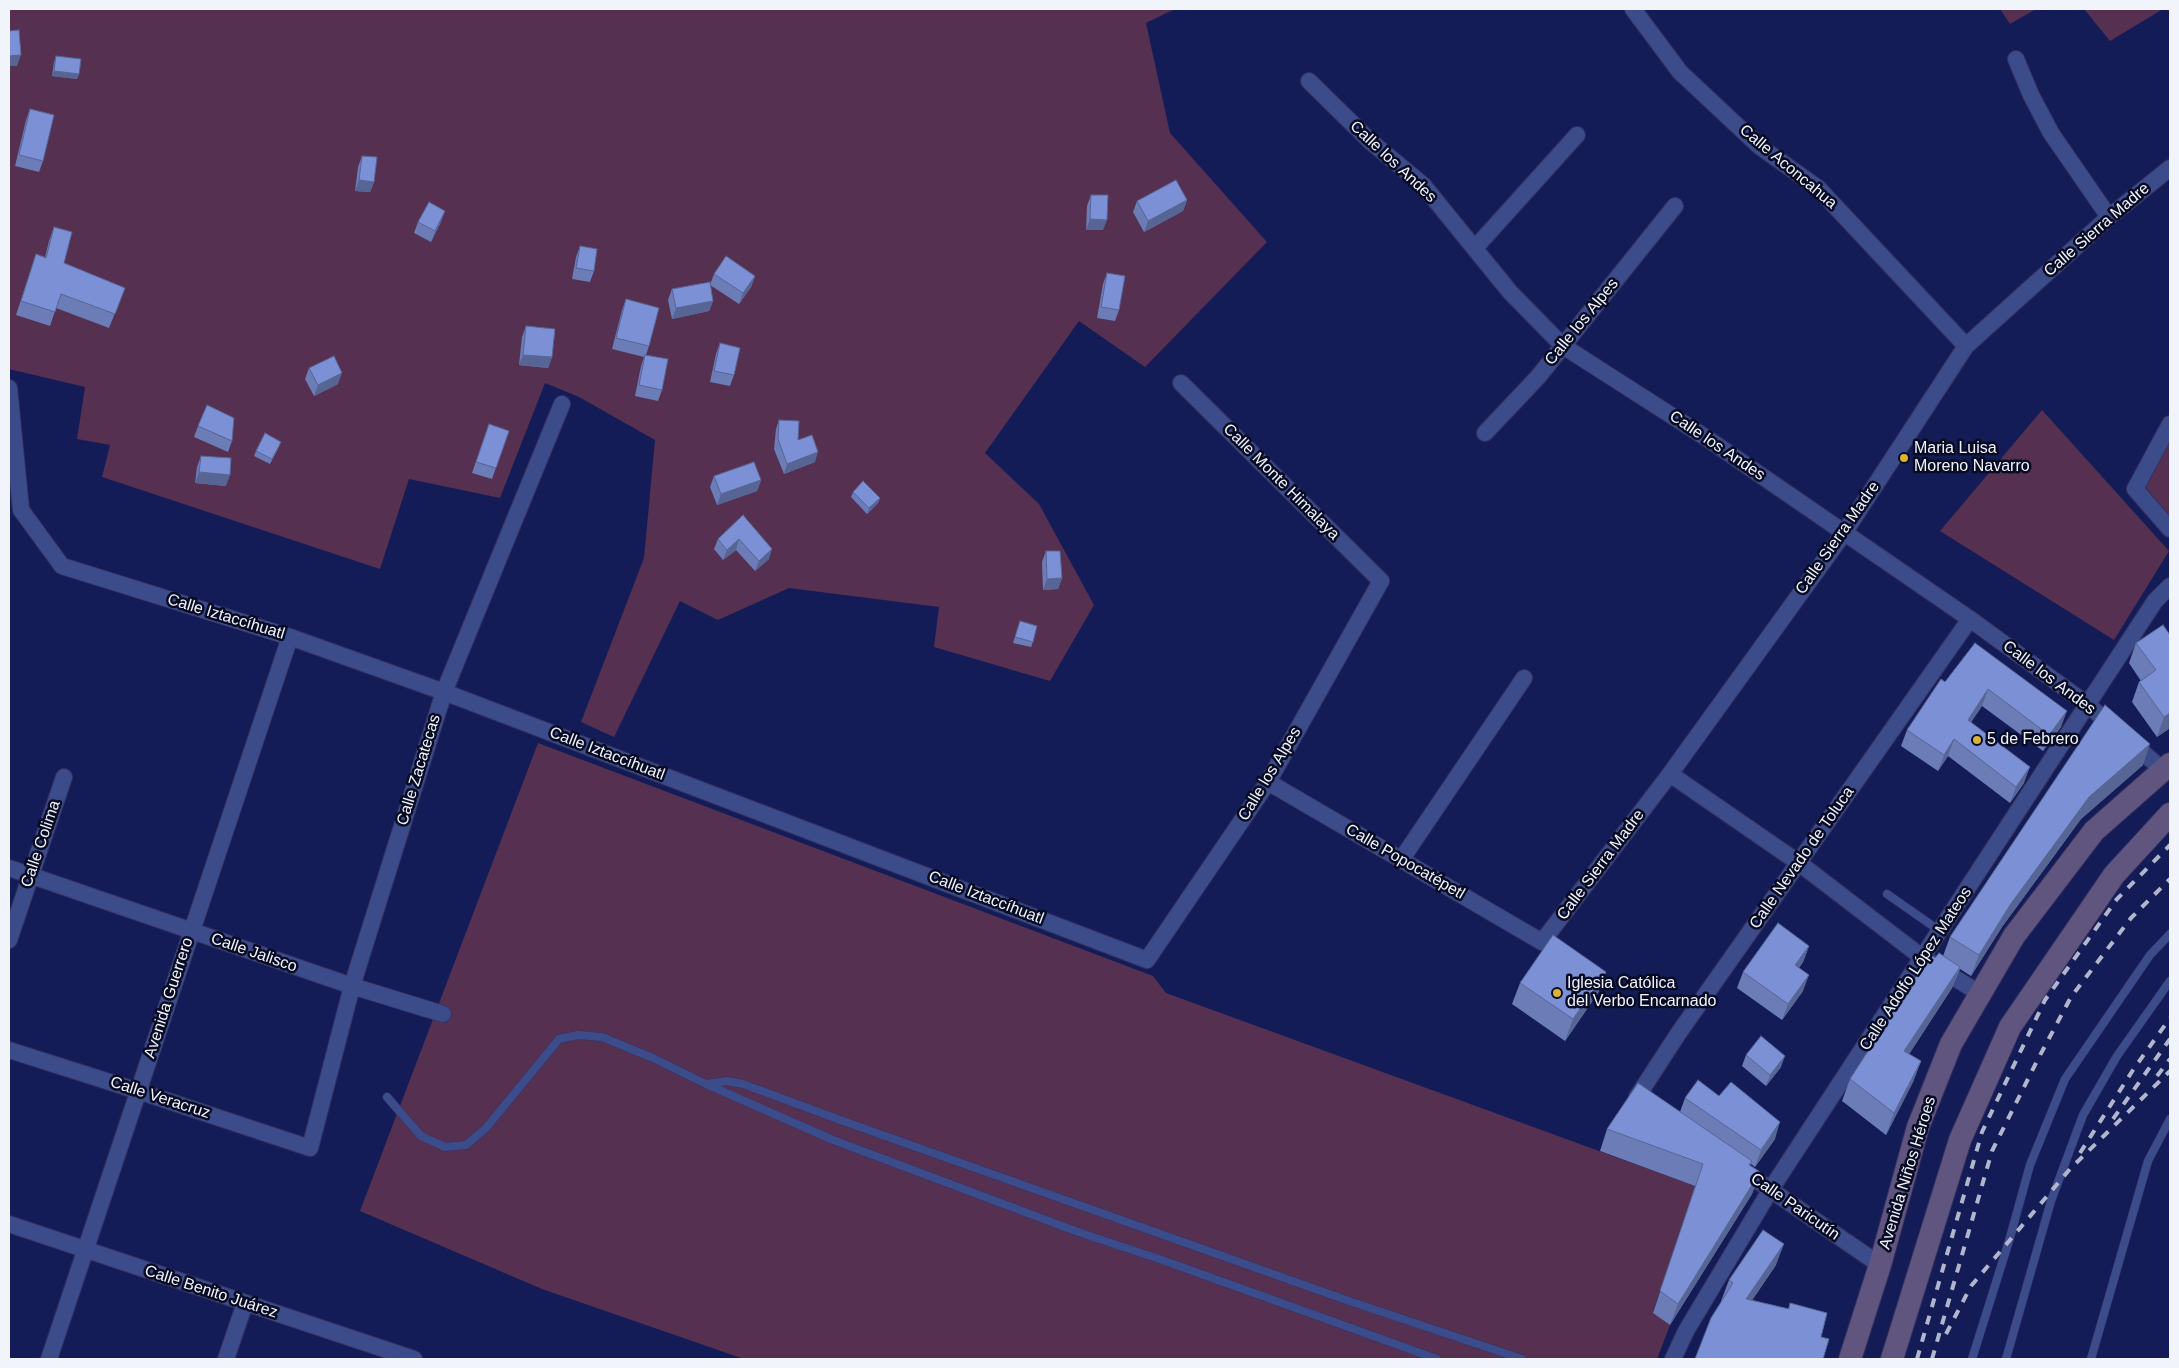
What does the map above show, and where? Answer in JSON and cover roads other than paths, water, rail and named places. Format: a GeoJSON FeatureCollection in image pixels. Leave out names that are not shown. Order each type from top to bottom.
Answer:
{"type":"FeatureCollection","features":[{"type":"Feature","properties":{"kind":"main road","name":"Avenida Niños Héroes"},"geometry":{"type":"LineString","coordinates":[[1850,1359],[1880,1265],[1918,1128],[1951,1044],[1982,994],[2014,936],[2094,831],[2167,767]]}},
{"type":"Feature","properties":{"kind":"main road"},"geometry":{"type":"LineString","coordinates":[[1892,1359],[1960,1140],[2010,1027],[2114,875],[2170,814]]}},
{"type":"Feature","properties":{"kind":"street","name":"Calle Aconcahua"},"geometry":{"type":"LineString","coordinates":[[1633,9],[1680,72],[1760,146],[1818,188],[1966,346]]}},
{"type":"Feature","properties":{"kind":"street"},"geometry":{"type":"LineString","coordinates":[[2016,59],[2031,95],[2051,133],[2109,216]]}},
{"type":"Feature","properties":{"kind":"street","name":"Calle los Andes"},"geometry":{"type":"LineString","coordinates":[[1309,81],[1370,142],[1423,185],[1510,292],[1563,346],[1708,439],[1970,619],[2167,767]]}},
{"type":"Feature","properties":{"kind":"street"},"geometry":{"type":"LineString","coordinates":[[1476,248],[1577,135]]}},
{"type":"Feature","properties":{"kind":"street","name":"Calle Sierra Madre"},"geometry":{"type":"LineString","coordinates":[[1542,942],[1670,774],[1844,533],[1966,346],[2109,216],[2170,168]]}},
{"type":"Feature","properties":{"kind":"street","name":"Calle los Alpes"},"geometry":{"type":"LineString","coordinates":[[1484,433],[1538,377],[1675,206]]}},
{"type":"Feature","properties":{"kind":"street","name":"Calle Monte Himalaya"},"geometry":{"type":"LineString","coordinates":[[1181,383],[1381,581]]}},
{"type":"Feature","properties":{"kind":"street","name":"Calle Iztaccíhuatl"},"geometry":{"type":"LineString","coordinates":[[9,388],[21,510],[62,566],[290,637],[444,692],[1147,960]]}},
{"type":"Feature","properties":{"kind":"street","name":"Calle Zacatecas"},"geometry":{"type":"LineString","coordinates":[[310,1148],[352,986],[444,692],[562,404]]}},
{"type":"Feature","properties":{"kind":"street"},"geometry":{"type":"LineString","coordinates":[[2170,424],[2135,489],[2170,529]]}},
{"type":"Feature","properties":{"kind":"street","name":"Calle los Alpes"},"geometry":{"type":"LineString","coordinates":[[1147,960],[1268,782],[1381,581]]}},
{"type":"Feature","properties":{"kind":"street","name":"Calle Adolfo López Mateos"},"geometry":{"type":"LineString","coordinates":[[1673,1359],[1686,1331],[1771,1189],[2155,601],[2170,586]]}},
{"type":"Feature","properties":{"kind":"street","name":"Calle Nevado de Toluca"},"geometry":{"type":"LineString","coordinates":[[1660,1114],[1637,1098],[1678,1034],[1970,619]]}},
{"type":"Feature","properties":{"kind":"street","name":"Avenida Guerrero"},"geometry":{"type":"LineString","coordinates":[[48,1359],[290,637]]}},
{"type":"Feature","properties":{"kind":"street"},"geometry":{"type":"LineString","coordinates":[[1401,860],[1524,678]]}},
{"type":"Feature","properties":{"kind":"street"},"geometry":{"type":"LineString","coordinates":[[1670,774],[1799,863],[1922,958],[1982,994]]}},
{"type":"Feature","properties":{"kind":"street","name":"Calle Colima"},"geometry":{"type":"LineString","coordinates":[[9,940],[64,777]]}},
{"type":"Feature","properties":{"kind":"street","name":"Calle Popocatépetl"},"geometry":{"type":"LineString","coordinates":[[1268,782],[1542,942]]}},
{"type":"Feature","properties":{"kind":"street","name":"Calle Jalisco"},"geometry":{"type":"LineString","coordinates":[[9,868],[191,932],[352,986],[443,1014]]}},
{"type":"Feature","properties":{"kind":"street","name":"Calle Veracruz"},"geometry":{"type":"LineString","coordinates":[[9,1050],[138,1090],[310,1148]]}},
{"type":"Feature","properties":{"kind":"street","name":"Calle Paricutín"},"geometry":{"type":"LineString","coordinates":[[1723,1157],[1880,1265]]}},
{"type":"Feature","properties":{"kind":"street","name":"Calle Benito Juárez"},"geometry":{"type":"LineString","coordinates":[[9,1224],[245,1303],[390,1356],[414,1359]]}},
{"type":"Feature","properties":{"kind":"street"},"geometry":{"type":"LineString","coordinates":[[226,1359],[245,1303]]}},
{"type":"Feature","properties":{"kind":"lane"},"geometry":{"type":"LineString","coordinates":[[1887,894],[1940,931]]}},
{"type":"Feature","properties":{"kind":"lane"},"geometry":{"type":"LineString","coordinates":[[1972,1359],[2009,1241],[2030,1164],[2065,1078],[2150,955],[2170,934]]}},
{"type":"Feature","properties":{"kind":"lane"},"geometry":{"type":"LineString","coordinates":[[2006,1359],[2051,1201],[2083,1115],[2117,1056],[2170,981]]}},
{"type":"Feature","properties":{"kind":"lane"},"geometry":{"type":"LineString","coordinates":[[387,1097],[421,1136],[445,1147],[466,1145],[486,1128],[559,1039],[578,1035],[602,1037],[653,1058],[706,1084],[833,1140],[1078,1232],[1165,1261],[1437,1359]]}},
{"type":"Feature","properties":{"kind":"lane"},"geometry":{"type":"LineString","coordinates":[[706,1084],[727,1081],[743,1084],[1349,1301],[1522,1359]]}},
{"type":"Feature","properties":{"kind":"lane"},"geometry":{"type":"LineString","coordinates":[[2091,1359],[2148,1161],[2170,1119]]}},
{"type":"Feature","properties":{"kind":"railway"},"geometry":{"type":"LineString","coordinates":[[1917,1359],[1982,1132],[2045,1000],[2117,899],[2170,845]]}},
{"type":"Feature","properties":{"kind":"railway"},"geometry":{"type":"LineString","coordinates":[[1932,1359],[1992,1151],[2071,997],[2131,918],[2170,879]]}},
{"type":"Feature","properties":{"kind":"railway"},"geometry":{"type":"LineString","coordinates":[[2080,1153],[2133,1070],[2170,1018]]}},
{"type":"Feature","properties":{"kind":"railway"},"geometry":{"type":"LineString","coordinates":[[2113,1119],[2170,1039]]}},
{"type":"Feature","properties":{"kind":"railway"},"geometry":{"type":"LineString","coordinates":[[2157,1076],[2170,1059]]}},
{"type":"Feature","properties":{"kind":"railway"},"geometry":{"type":"LineString","coordinates":[[1946,1334],[1971,1286],[2070,1169],[2170,1071]]}},
{"type":"Feature","properties":{"kind":"place","name":"Maria Luisa Moreno Navarro"},"geometry":{"type":"Point","coordinates":[1904,458]}},
{"type":"Feature","properties":{"kind":"place","name":"5 de Febrero"},"geometry":{"type":"Point","coordinates":[1977,740]}},
{"type":"Feature","properties":{"kind":"place","name":"Iglesia Católica del Verbo Encarnado"},"geometry":{"type":"Point","coordinates":[1557,993]}}]}
